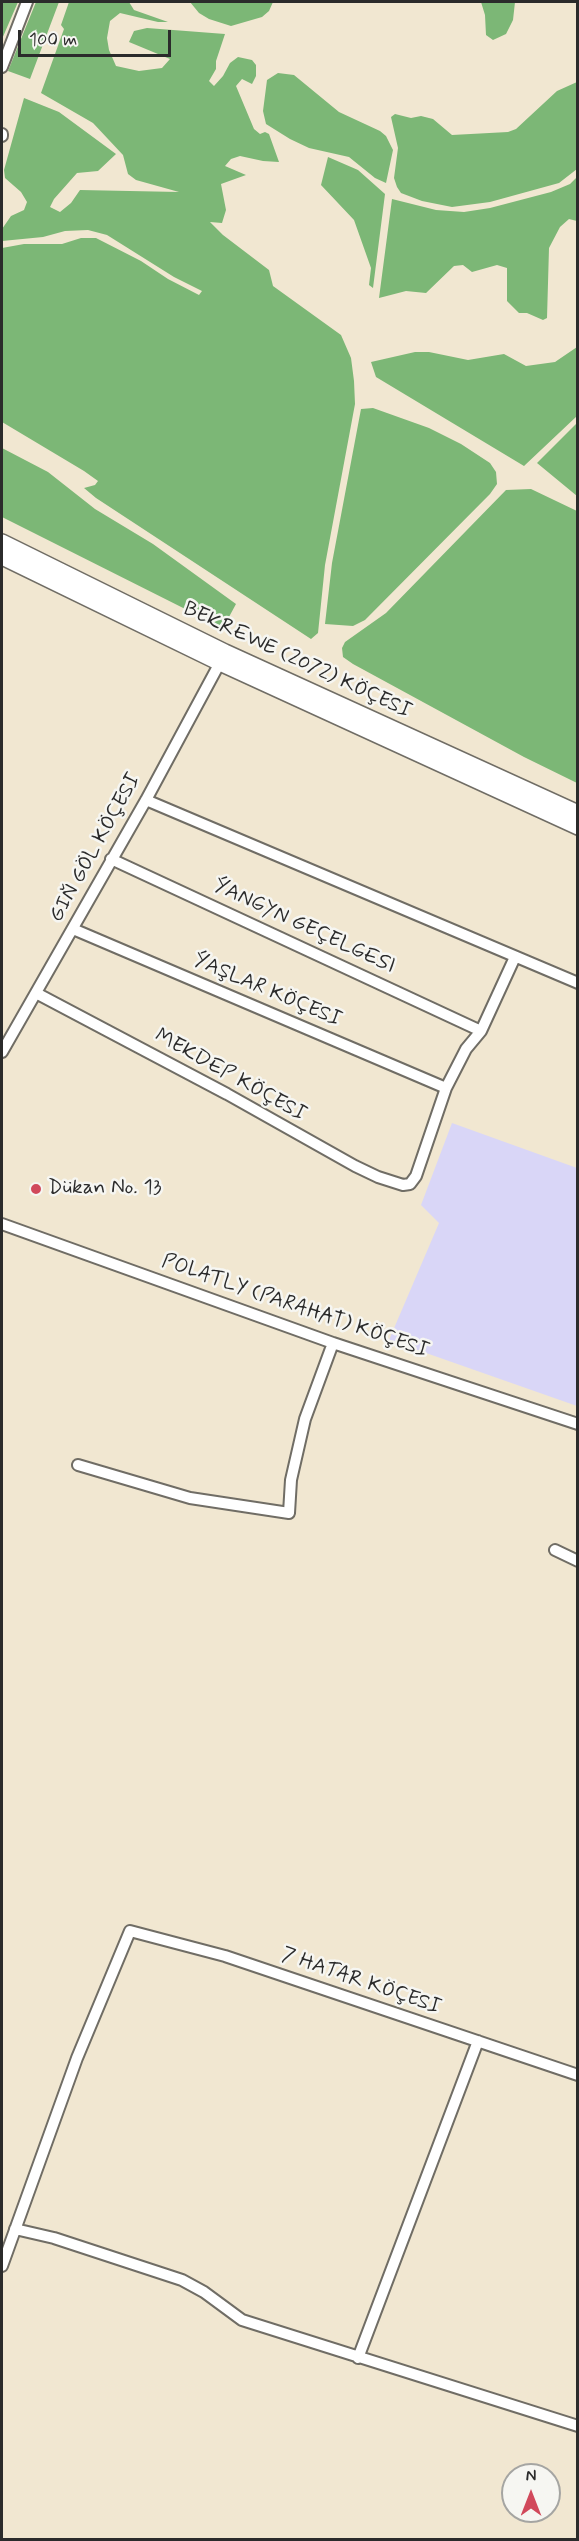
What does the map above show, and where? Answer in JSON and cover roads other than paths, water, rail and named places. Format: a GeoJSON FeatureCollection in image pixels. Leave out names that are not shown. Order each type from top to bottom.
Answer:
{"type":"FeatureCollection","features":[{"type":"Feature","properties":{"kind":"main road","name":"BEKREWE (2072) KÖÇESI"},"geometry":{"type":"LineString","coordinates":[[2,542],[223,657],[578,827]]}},
{"type":"Feature","properties":{"kind":"main road","name":"BEKREWE (2072) KÖÇESI"},"geometry":{"type":"LineString","coordinates":[[2,557],[578,813]]}},
{"type":"Feature","properties":{"kind":"street"},"geometry":{"type":"LineString","coordinates":[[2,67],[27,2]]}},
{"type":"Feature","properties":{"kind":"street","name":"GIŇ GÖL KÖÇESI"},"geometry":{"type":"LineString","coordinates":[[2,1052],[146,800],[223,657]]}},
{"type":"Feature","properties":{"kind":"street"},"geometry":{"type":"LineString","coordinates":[[146,800],[578,983]]}},
{"type":"Feature","properties":{"kind":"street","name":"ÝANGYN GEÇELGESI"},"geometry":{"type":"LineString","coordinates":[[111,859],[481,1031]]}},
{"type":"Feature","properties":{"kind":"street","name":"ÝAŞLAR KÖÇESI"},"geometry":{"type":"LineString","coordinates":[[73,928],[446,1088]]}},
{"type":"Feature","properties":{"kind":"street"},"geometry":{"type":"LineString","coordinates":[[446,1088],[466,1049],[481,1031],[515,957]]}},
{"type":"Feature","properties":{"kind":"street","name":"MEKDEP KÖÇESI"},"geometry":{"type":"LineString","coordinates":[[36,993],[370,1173],[396,1183],[410,1184],[416,1176],[446,1088]]}},
{"type":"Feature","properties":{"kind":"street","name":"POLATLY (PARAHAT) KÖÇESI"},"geometry":{"type":"LineString","coordinates":[[2,1224],[333,1343],[578,1424]]}},
{"type":"Feature","properties":{"kind":"street"},"geometry":{"type":"LineString","coordinates":[[78,1466],[190,1498],[289,1513],[291,1480],[305,1419],[333,1343]]}},
{"type":"Feature","properties":{"kind":"street"},"geometry":{"type":"LineString","coordinates":[[555,1550],[578,1561]]}},
{"type":"Feature","properties":{"kind":"street","name":"7 HATAR KÖÇESI"},"geometry":{"type":"LineString","coordinates":[[15,2229],[77,2058],[130,1931],[225,1956],[578,2075]]}},
{"type":"Feature","properties":{"kind":"street"},"geometry":{"type":"LineString","coordinates":[[358,2358],[478,2042]]}},
{"type":"Feature","properties":{"kind":"street"},"geometry":{"type":"LineString","coordinates":[[2,2266],[15,2229],[54,2238],[182,2280],[204,2292],[242,2320],[578,2426]]}},
{"type":"Feature","properties":{"kind":"place","name":"Dükan No. 13"},"geometry":{"type":"Point","coordinates":[36,1189]}}]}
